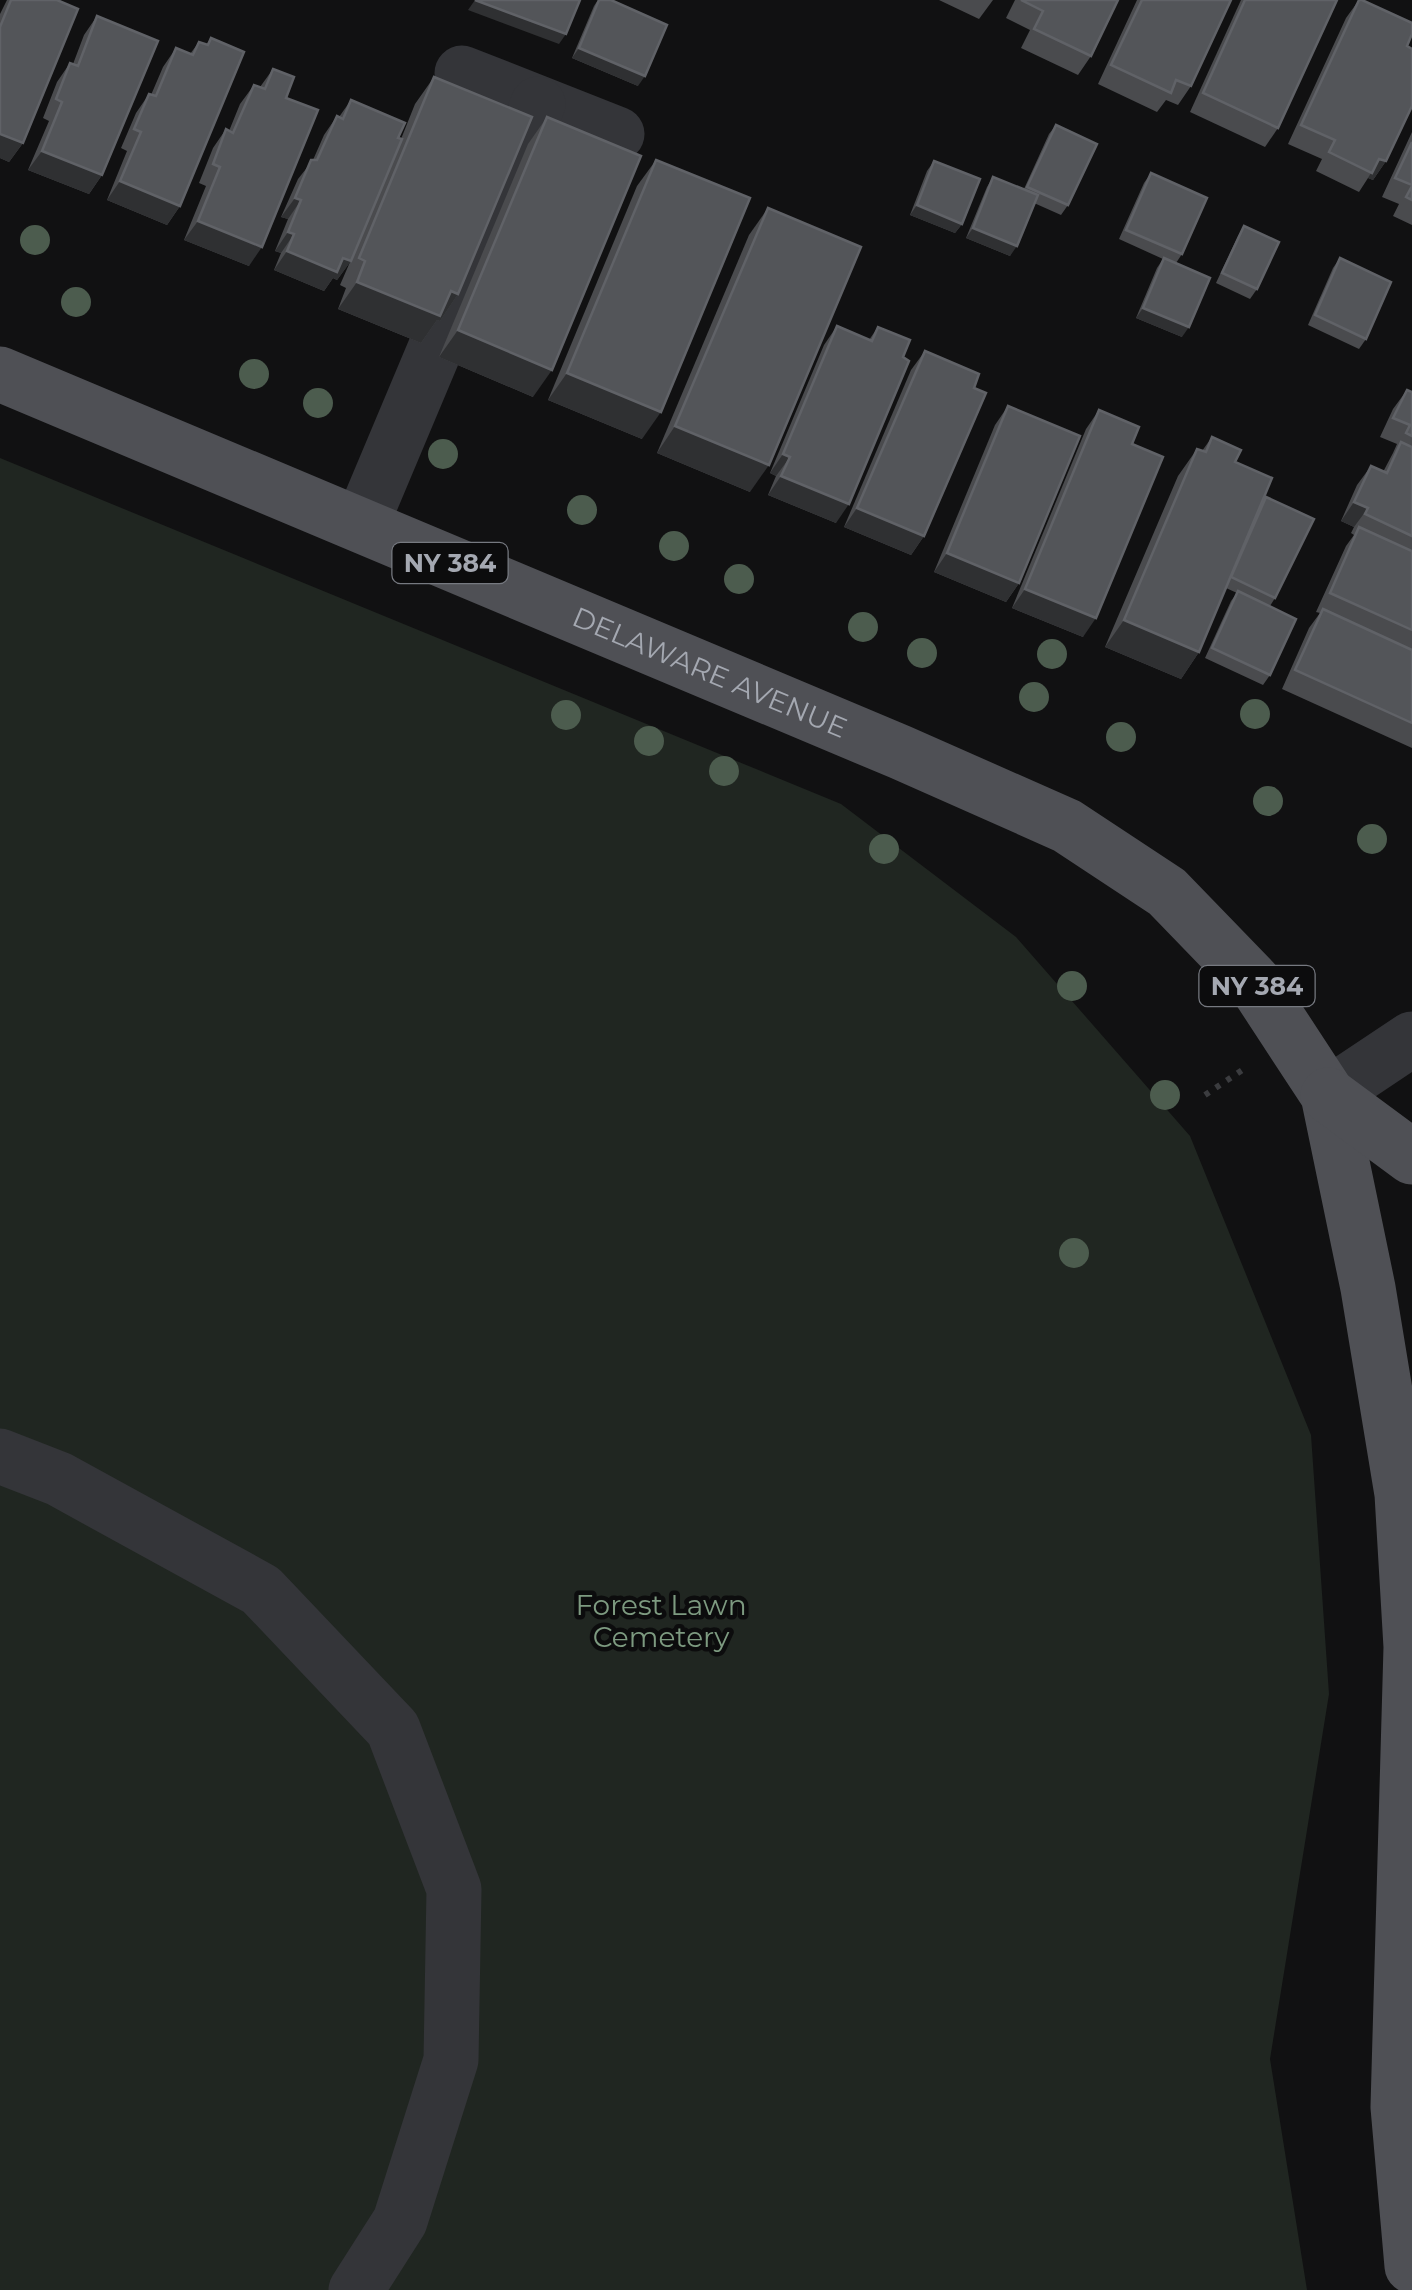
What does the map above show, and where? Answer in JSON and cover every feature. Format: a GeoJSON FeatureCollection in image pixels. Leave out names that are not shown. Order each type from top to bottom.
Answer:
{"type":"FeatureCollection","features":[{"type":"Feature","properties":{"kind":"main road","name":"DELAWARE AVENUE"},"geometry":{"type":"LineString","coordinates":[[0,374],[882,744],[1066,826],[1166,892],[1254,982],[1328,1096],[1412,1158]]}},
{"type":"Feature","properties":{"kind":"main road","name":"DELAWARE AVENUE"},"geometry":{"type":"LineString","coordinates":[[1328,1096],[1368,1288],[1402,1494],[1411,1646],[1398,2107],[1412,2266]]}},
{"type":"Feature","properties":{"kind":"street"},"geometry":{"type":"LineString","coordinates":[[462,72],[617,134]]}},
{"type":"Feature","properties":{"kind":"street"},"geometry":{"type":"LineString","coordinates":[[362,525],[538,104]]}},
{"type":"Feature","properties":{"kind":"street"},"geometry":{"type":"LineString","coordinates":[[1328,1096],[1412,1039]]}},
{"type":"Feature","properties":{"kind":"street"},"geometry":{"type":"LineString","coordinates":[[0,1456],[59,1478],[261,1590],[394,1729],[454,1888],[450,2060],[400,2221],[356,2290]]}},
{"type":"Feature","properties":{"kind":"green space","name":"Forest Lawn Cemetery"},"geometry":{"type":"Polygon","coordinates":[[[0,458],[841,804],[1016,937],[1190,1136],[1311,1435],[1329,1694],[1270,2059],[1307,2290],[0,2290],[0,458]]]}},
{"type":"Feature","properties":{"kind":"building"},"geometry":{"type":"Polygon","coordinates":[[[11,0],[57,0],[78,9],[23,143],[0,134],[0,27],[11,0]]]}},
{"type":"Feature","properties":{"kind":"building"},"geometry":{"type":"Polygon","coordinates":[[[475,0],[580,0],[566,34],[475,0]]]}},
{"type":"Feature","properties":{"kind":"building"},"geometry":{"type":"Polygon","coordinates":[[[599,0],[611,0],[667,25],[645,76],[579,48],[599,0]]]}},
{"type":"Feature","properties":{"kind":"building"},"geometry":{"type":"Polygon","coordinates":[[[1021,0],[1118,0],[1091,56],[1034,29],[1043,11],[1021,0]]]}},
{"type":"Feature","properties":{"kind":"building"},"geometry":{"type":"Polygon","coordinates":[[[1142,0],[1231,0],[1191,86],[1176,80],[1171,93],[1111,65],[1142,0]]]}},
{"type":"Feature","properties":{"kind":"building"},"geometry":{"type":"Polygon","coordinates":[[[1245,0],[1337,0],[1278,128],[1203,93],[1245,0]]]}},
{"type":"Feature","properties":{"kind":"building"},"geometry":{"type":"Polygon","coordinates":[[[1359,0],[1412,23],[1407,46],[1412,49],[1412,106],[1386,161],[1379,159],[1372,173],[1329,152],[1335,140],[1301,125],[1359,0]]]}},
{"type":"Feature","properties":{"kind":"building"},"geometry":{"type":"Polygon","coordinates":[[[97,16],[158,41],[102,175],[42,151],[62,102],[56,99],[70,63],[78,66],[97,16]]]}},
{"type":"Feature","properties":{"kind":"building"},"geometry":{"type":"Polygon","coordinates":[[[211,38],[244,52],[180,206],[120,181],[141,132],[134,129],[149,94],[156,96],[176,48],[193,55],[199,42],[208,45],[211,38]]]}},
{"type":"Feature","properties":{"kind":"building"},"geometry":{"type":"Polygon","coordinates":[[[273,69],[294,77],[286,98],[318,110],[262,247],[198,221],[220,167],[213,164],[226,129],[233,133],[254,85],[265,89],[273,69]]]}},
{"type":"Feature","properties":{"kind":"building"},"geometry":{"type":"Polygon","coordinates":[[[434,77],[532,117],[458,294],[451,291],[440,316],[357,282],[365,261],[359,258],[434,77]]]}},
{"type":"Feature","properties":{"kind":"building"},"geometry":{"type":"Polygon","coordinates":[[[351,100],[405,123],[398,138],[402,139],[351,261],[343,258],[337,272],[287,251],[294,234],[288,232],[301,200],[295,198],[311,160],[317,160],[337,116],[343,119],[351,100]]]}},
{"type":"Feature","properties":{"kind":"building"},"geometry":{"type":"Polygon","coordinates":[[[547,117],[641,156],[552,370],[458,330],[547,117]]]}},
{"type":"Feature","properties":{"kind":"building"},"geometry":{"type":"Polygon","coordinates":[[[1056,125],[1097,144],[1068,205],[1027,187],[1056,125]]]}},
{"type":"Feature","properties":{"kind":"building"},"geometry":{"type":"Polygon","coordinates":[[[1412,142],[1412,185],[1395,178],[1412,142]]]}},
{"type":"Feature","properties":{"kind":"building"},"geometry":{"type":"Polygon","coordinates":[[[656,160],[750,198],[661,412],[567,373],[656,160]]]}},
{"type":"Feature","properties":{"kind":"building"},"geometry":{"type":"Polygon","coordinates":[[[934,161],[980,179],[962,224],[917,205],[934,161]]]}},
{"type":"Feature","properties":{"kind":"building"},"geometry":{"type":"Polygon","coordinates":[[[1151,173],[1207,198],[1182,254],[1126,230],[1151,173]]]}},
{"type":"Feature","properties":{"kind":"building"},"geometry":{"type":"Polygon","coordinates":[[[993,177],[1038,195],[1017,246],[973,228],[993,177]]]}},
{"type":"Feature","properties":{"kind":"building"},"geometry":{"type":"Polygon","coordinates":[[[768,208],[861,247],[769,465],[675,426],[768,208]]]}},
{"type":"Feature","properties":{"kind":"building"},"geometry":{"type":"Polygon","coordinates":[[[1244,226],[1279,242],[1257,289],[1222,273],[1244,226]]]}},
{"type":"Feature","properties":{"kind":"building"},"geometry":{"type":"Polygon","coordinates":[[[1164,258],[1210,278],[1189,327],[1143,308],[1164,258]]]}},
{"type":"Feature","properties":{"kind":"building"},"geometry":{"type":"Polygon","coordinates":[[[1340,258],[1391,282],[1366,339],[1315,315],[1340,258]]]}},
{"type":"Feature","properties":{"kind":"building"},"geometry":{"type":"Polygon","coordinates":[[[837,326],[872,341],[878,327],[910,340],[903,357],[909,361],[849,504],[781,476],[790,457],[783,454],[837,326]]]}},
{"type":"Feature","properties":{"kind":"building"},"geometry":{"type":"Polygon","coordinates":[[[925,351],[979,374],[974,388],[986,393],[924,536],[857,508],[925,351]]]}},
{"type":"Feature","properties":{"kind":"building"},"geometry":{"type":"Polygon","coordinates":[[[1407,390],[1412,392],[1412,436],[1406,433],[1410,425],[1393,418],[1407,390]]]}},
{"type":"Feature","properties":{"kind":"building"},"geometry":{"type":"Polygon","coordinates":[[[1008,406],[1080,436],[1019,583],[947,553],[1008,406]]]}},
{"type":"Feature","properties":{"kind":"building"},"geometry":{"type":"Polygon","coordinates":[[[1099,410],[1139,427],[1132,444],[1163,457],[1096,618],[1025,589],[1099,410]]]}},
{"type":"Feature","properties":{"kind":"building"},"geometry":{"type":"Polygon","coordinates":[[[1212,437],[1241,450],[1235,462],[1272,478],[1199,652],[1124,620],[1197,449],[1206,452],[1212,437]]]}},
{"type":"Feature","properties":{"kind":"building"},"geometry":{"type":"Polygon","coordinates":[[[1401,442],[1412,447],[1412,536],[1365,514],[1368,508],[1354,502],[1371,466],[1387,473],[1401,442]]]}},
{"type":"Feature","properties":{"kind":"building"},"geometry":{"type":"Polygon","coordinates":[[[1266,497],[1314,519],[1275,598],[1231,577],[1266,497]]]}},
{"type":"Feature","properties":{"kind":"building"},"geometry":{"type":"Polygon","coordinates":[[[1359,527],[1412,551],[1412,630],[1330,593],[1359,527]]]}},
{"type":"Feature","properties":{"kind":"building"},"geometry":{"type":"Polygon","coordinates":[[[1238,591],[1296,619],[1270,675],[1212,648],[1238,591]]]}},
{"type":"Feature","properties":{"kind":"building"},"geometry":{"type":"Polygon","coordinates":[[[1323,609],[1412,650],[1412,723],[1295,670],[1323,609]]]}}]}
